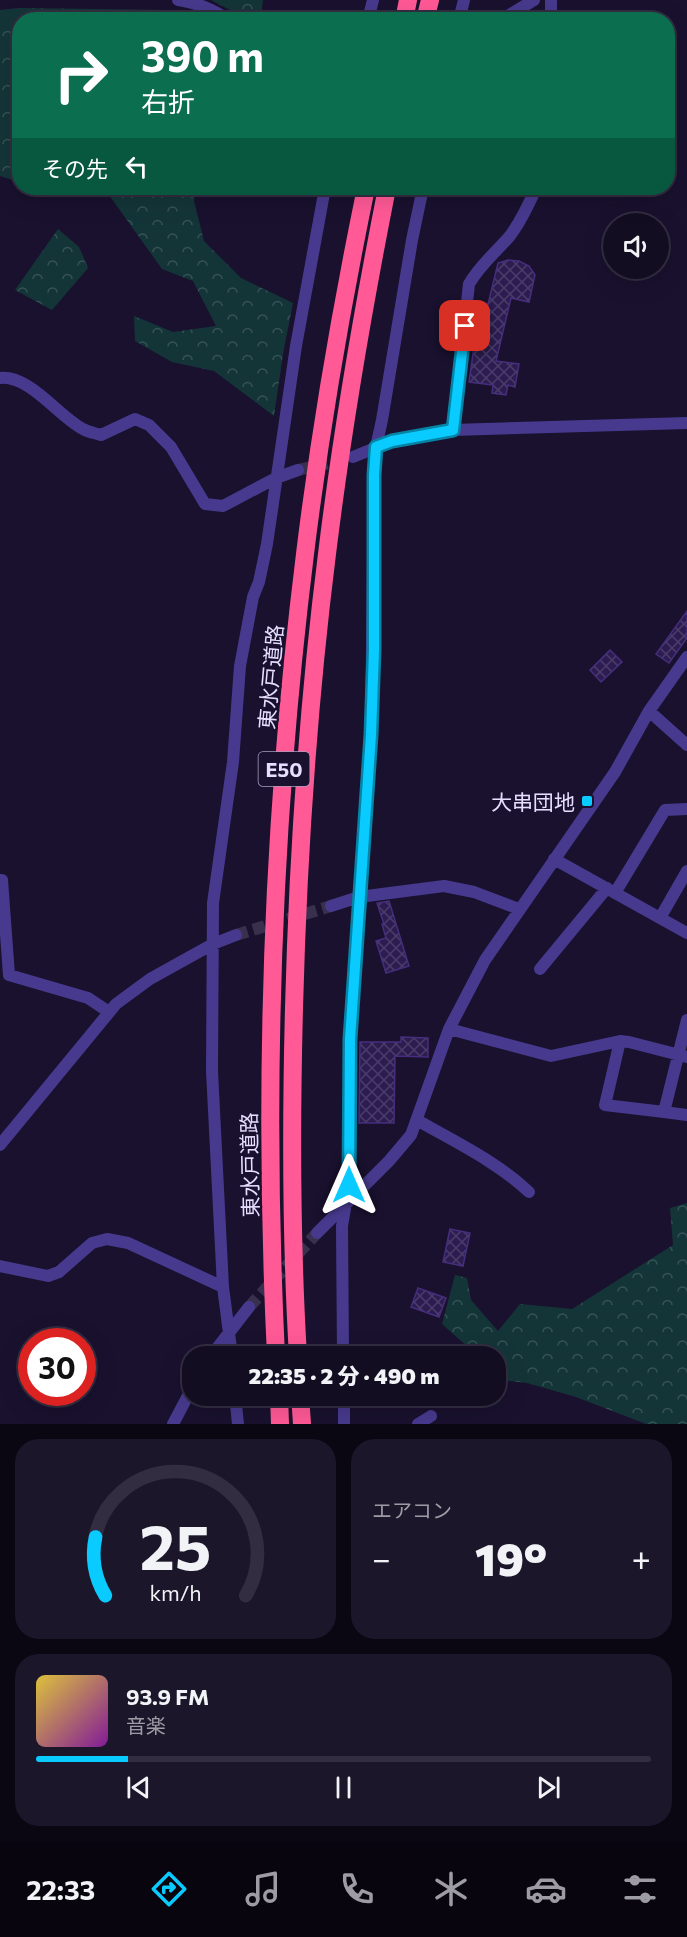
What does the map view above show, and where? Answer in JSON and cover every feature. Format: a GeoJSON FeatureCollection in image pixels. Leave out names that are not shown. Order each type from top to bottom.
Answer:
{"type":"FeatureCollection","features":[{"type":"Feature","properties":{"kind":"highway","name":"東水戸道路"},"geometry":{"type":"LineString","coordinates":[[276,1346],[271,1183],[271,1056],[274,926],[284,773],[303,565],[319,450],[345,289],[365,195]]}},
{"type":"Feature","properties":{"kind":"highway","name":"東水戸道路"},"geometry":{"type":"LineString","coordinates":[[298,1346],[292,1182],[293,1058],[296,926],[305,775],[327,555],[342,441],[366,294],[386,195]]}},
{"type":"Feature","properties":{"kind":"highway"},"geometry":{"type":"LineString","coordinates":[[279,1406],[280,1424]]}},
{"type":"Feature","properties":{"kind":"highway"},"geometry":{"type":"LineString","coordinates":[[301,1406],[302,1424]]}},
{"type":"Feature","properties":{"kind":"street"},"geometry":{"type":"LineString","coordinates":[[178,0],[197,3],[217,12]]}},
{"type":"Feature","properties":{"kind":"street"},"geometry":{"type":"LineString","coordinates":[[514,12],[534,0]]}},
{"type":"Feature","properties":{"kind":"street"},"geometry":{"type":"LineString","coordinates":[[231,1346],[224,1287],[212,1071],[213,903],[233,762],[240,666],[253,597],[259,582],[267,544],[298,335],[324,195]]}},
{"type":"Feature","properties":{"kind":"street"},"geometry":{"type":"LineString","coordinates":[[343,1346],[342,1226],[349,1185],[350,1039],[358,897],[371,735],[374,650],[374,475],[376,447],[422,195]]}},
{"type":"Feature","properties":{"kind":"street"},"geometry":{"type":"LineString","coordinates":[[453,430],[469,284],[478,269],[510,236],[533,195]]}},
{"type":"Feature","properties":{"kind":"street"},"geometry":{"type":"LineString","coordinates":[[0,378],[13,378],[26,385],[83,429],[101,435],[135,419],[149,425],[171,447],[205,504],[223,506],[276,478],[298,470]]}},
{"type":"Feature","properties":{"kind":"street"},"geometry":{"type":"LineString","coordinates":[[353,458],[392,441],[453,430],[687,423]]}},
{"type":"Feature","properties":{"kind":"street"},"geometry":{"type":"LineString","coordinates":[[317,1233],[403,1147],[411,1135],[450,1029],[485,960],[615,772],[649,711],[685,665]]}},
{"type":"Feature","properties":{"kind":"street"},"geometry":{"type":"LineString","coordinates":[[649,711],[687,745]]}},
{"type":"Feature","properties":{"kind":"street"},"geometry":{"type":"LineString","coordinates":[[540,969],[611,890],[665,810],[687,809]]}},
{"type":"Feature","properties":{"kind":"street"},"geometry":{"type":"LineString","coordinates":[[554,859],[687,933]]}},
{"type":"Feature","properties":{"kind":"street"},"geometry":{"type":"LineString","coordinates":[[660,918],[687,871]]}},
{"type":"Feature","properties":{"kind":"street"},"geometry":{"type":"LineString","coordinates":[[0,880],[2,880],[9,975],[88,998],[109,1012]]}},
{"type":"Feature","properties":{"kind":"street"},"geometry":{"type":"LineString","coordinates":[[331,906],[358,897],[444,886],[474,892],[519,909]]}},
{"type":"Feature","properties":{"kind":"street"},"geometry":{"type":"LineString","coordinates":[[0,1145],[116,1004],[150,979],[213,944],[236,935]]}},
{"type":"Feature","properties":{"kind":"street"},"geometry":{"type":"LineString","coordinates":[[664,1112],[683,1055],[687,1020]]}},
{"type":"Feature","properties":{"kind":"street"},"geometry":{"type":"LineString","coordinates":[[450,1029],[551,1056],[620,1041],[683,1055]]}},
{"type":"Feature","properties":{"kind":"street"},"geometry":{"type":"LineString","coordinates":[[620,1041],[605,1105],[687,1115]]}},
{"type":"Feature","properties":{"kind":"street"},"geometry":{"type":"LineString","coordinates":[[417,1120],[493,1163],[512,1176],[528,1192]]}},
{"type":"Feature","properties":{"kind":"street"},"geometry":{"type":"LineString","coordinates":[[0,1266],[48,1276],[59,1272],[92,1243],[107,1239],[128,1243],[224,1287]]}},
{"type":"Feature","properties":{"kind":"street"},"geometry":{"type":"LineString","coordinates":[[218,1346],[249,1307]]}},
{"type":"Feature","properties":{"kind":"street"},"geometry":{"type":"LineString","coordinates":[[173,1424],[182,1406]]}},
{"type":"Feature","properties":{"kind":"street"},"geometry":{"type":"LineString","coordinates":[[237,1406],[238,1424]]}},
{"type":"Feature","properties":{"kind":"street"},"geometry":{"type":"LineString","coordinates":[[344,1406],[344,1424]]}},
{"type":"Feature","properties":{"kind":"street"},"geometry":{"type":"LineString","coordinates":[[418,1424],[431,1416]]}},
{"type":"Feature","properties":{"kind":"green space"},"geometry":{"type":"Polygon","coordinates":[[[211,0],[263,0],[262,12],[234,12],[211,0]]]}},
{"type":"Feature","properties":{"kind":"green space"},"geometry":{"type":"Polygon","coordinates":[[[19,8],[186,12],[12,12],[12,180],[0,176],[0,10],[19,8]]]}},
{"type":"Feature","properties":{"kind":"green space"},"geometry":{"type":"Polygon","coordinates":[[[109,195],[195,195],[194,201],[204,241],[241,278],[293,303],[274,416],[214,371],[172,362],[135,341],[134,316],[173,332],[216,326],[193,281],[162,269],[109,195]]]}},
{"type":"Feature","properties":{"kind":"green space"},"geometry":{"type":"Polygon","coordinates":[[[58,229],[79,247],[88,268],[52,310],[15,290],[58,229]]]}},
{"type":"Feature","properties":{"kind":"green space"},"geometry":{"type":"Polygon","coordinates":[[[687,1203],[687,1424],[646,1424],[576,1397],[527,1383],[506,1380],[506,1346],[467,1346],[442,1324],[455,1275],[467,1278],[471,1300],[498,1331],[520,1304],[572,1309],[673,1245],[670,1208],[687,1203]]]}},
{"type":"Feature","properties":{"kind":"building"},"geometry":{"type":"Polygon","coordinates":[[[508,260],[519,261],[529,266],[535,275],[529,302],[511,298],[496,361],[519,364],[515,387],[508,385],[506,395],[492,393],[493,385],[469,382],[477,302],[488,304],[498,263],[508,260]]]}},
{"type":"Feature","properties":{"kind":"building"},"geometry":{"type":"Polygon","coordinates":[[[687,611],[687,638],[669,663],[656,654],[687,611]]]}},
{"type":"Feature","properties":{"kind":"building"},"geometry":{"type":"Polygon","coordinates":[[[610,650],[622,662],[601,682],[590,670],[610,650]]]}},
{"type":"Feature","properties":{"kind":"building"},"geometry":{"type":"Polygon","coordinates":[[[389,901],[409,966],[386,973],[376,941],[386,938],[377,903],[389,901]]]}},
{"type":"Feature","properties":{"kind":"building"},"geometry":{"type":"Polygon","coordinates":[[[401,1037],[428,1038],[428,1057],[395,1056],[394,1123],[359,1123],[360,1042],[401,1042],[401,1037]]]}},
{"type":"Feature","properties":{"kind":"building"},"geometry":{"type":"Polygon","coordinates":[[[450,1229],[470,1233],[463,1266],[443,1262],[450,1229]]]}},
{"type":"Feature","properties":{"kind":"building"},"geometry":{"type":"Polygon","coordinates":[[[418,1288],[446,1298],[439,1317],[411,1307],[418,1288]]]}},
{"type":"Feature","properties":{"kind":"tunnel"},"geometry":{"type":"LineString","coordinates":[[298,470],[346,459]]}},
{"type":"Feature","properties":{"kind":"tunnel"},"geometry":{"type":"LineString","coordinates":[[236,935],[331,906]]}},
{"type":"Feature","properties":{"kind":"tunnel"},"geometry":{"type":"LineString","coordinates":[[249,1307],[317,1233]]}},
{"type":"Feature","properties":{"kind":"place","name":"大串団地"},"geometry":{"type":"Point","coordinates":[587,801]}},
{"type":"Feature","properties":{"kind":"route"},"geometry":{"type":"LineString","coordinates":[[349,1185],[350,1039],[358,897],[371,735],[376,447],[392,441],[453,430],[465,326]]}}]}
